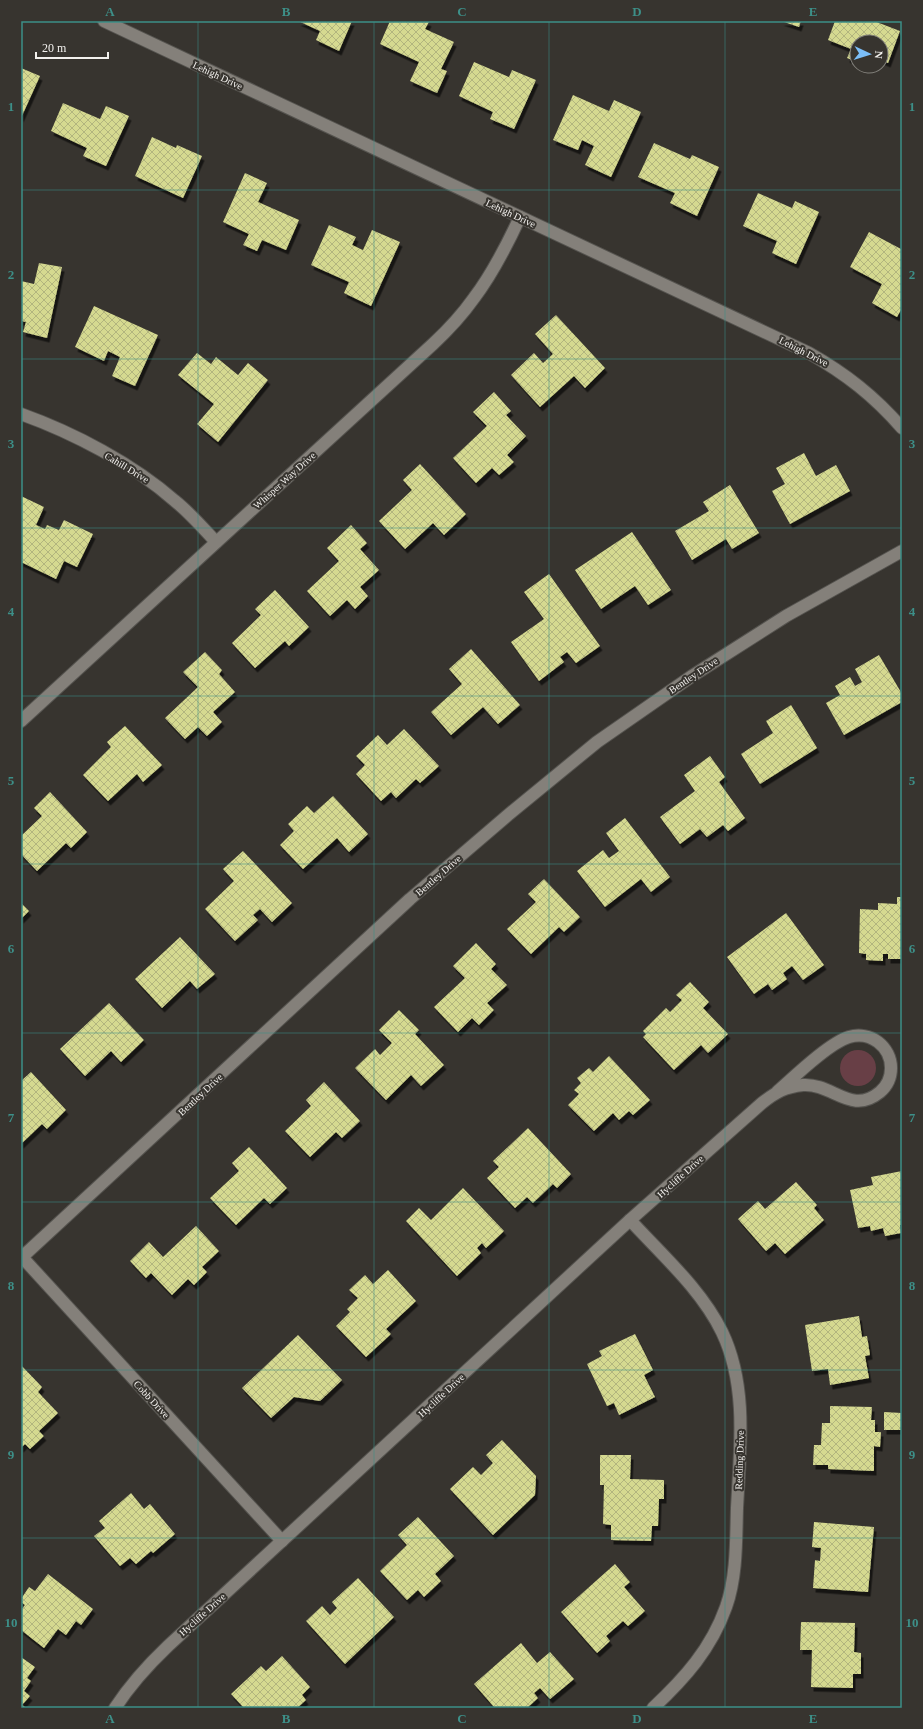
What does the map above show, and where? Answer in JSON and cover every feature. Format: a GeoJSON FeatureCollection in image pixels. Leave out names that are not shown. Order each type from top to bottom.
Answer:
{"type":"FeatureCollection","features":[{"type":"Feature","properties":{"kind":"street","name":"Lehigh Drive"},"geometry":{"type":"LineString","coordinates":[[104,21],[776,337],[832,366],[863,388],[902,428]]}},
{"type":"Feature","properties":{"kind":"street","name":"Whisper Way Drive"},"geometry":{"type":"LineString","coordinates":[[21,721],[433,344],[455,322],[475,297],[492,272],[520,217]]}},
{"type":"Feature","properties":{"kind":"street","name":"Cahill Drive"},"geometry":{"type":"LineString","coordinates":[[21,414],[68,435],[126,464],[155,484],[177,502],[216,542]]}},
{"type":"Feature","properties":{"kind":"street","name":"Bentley Drive"},"geometry":{"type":"LineString","coordinates":[[22,1258],[410,899],[508,815],[597,742],[692,676],[786,616],[902,551]]}},
{"type":"Feature","properties":{"kind":"street","name":"Hycliffe Drive"},"geometry":{"type":"LineString","coordinates":[[115,1708],[125,1692],[147,1666],[630,1220],[777,1092],[839,1041],[850,1036],[862,1035],[874,1039],[883,1045],[889,1056],[891,1068],[889,1080],[882,1090],[874,1097],[862,1101],[852,1101],[817,1087],[804,1085],[777,1092]]}},
{"type":"Feature","properties":{"kind":"street","name":"Redding Drive"},"geometry":{"type":"LineString","coordinates":[[630,1220],[692,1288],[714,1318],[722,1334],[735,1374],[740,1417],[736,1555],[726,1606],[715,1632],[700,1658],[680,1682],[653,1708]]}},
{"type":"Feature","properties":{"kind":"street","name":"Cobb Drive"},"geometry":{"type":"LineString","coordinates":[[22,1258],[282,1541]]}},
{"type":"Feature","properties":{"kind":"shaded area"},"geometry":{"type":"Polygon","coordinates":[[[858,1050],[871,1055],[876,1068],[871,1081],[858,1086],[845,1081],[840,1068],[845,1055],[858,1050]]]}},
{"type":"Feature","properties":{"kind":"building"},"geometry":{"type":"Polygon","coordinates":[[[298,21],[352,21],[339,51],[316,40],[320,31],[298,21]]]}},
{"type":"Feature","properties":{"kind":"building"},"geometry":{"type":"Polygon","coordinates":[[[390,21],[427,21],[429,22],[425,29],[454,42],[441,69],[447,71],[437,93],[410,81],[419,62],[380,44],[390,21]]]}},
{"type":"Feature","properties":{"kind":"building"},"geometry":{"type":"Polygon","coordinates":[[[781,21],[801,21],[799,27],[781,21]]]}},
{"type":"Feature","properties":{"kind":"building"},"geometry":{"type":"Polygon","coordinates":[[[835,21],[874,21],[900,31],[889,60],[889,34],[849,34],[849,48],[828,40],[835,21]]]}},
{"type":"Feature","properties":{"kind":"building"},"geometry":{"type":"Polygon","coordinates":[[[474,62],[509,77],[512,70],[536,80],[514,129],[490,119],[493,112],[459,96],[474,62]]]}},
{"type":"Feature","properties":{"kind":"building"},"geometry":{"type":"Polygon","coordinates":[[[21,68],[40,76],[21,118],[21,68]]]}},
{"type":"Feature","properties":{"kind":"building"},"geometry":{"type":"Polygon","coordinates":[[[573,95],[609,111],[614,100],[641,112],[611,177],[585,165],[594,146],[582,140],[578,150],[553,140],[573,95]]]}},
{"type":"Feature","properties":{"kind":"building"},"geometry":{"type":"Polygon","coordinates":[[[63,103],[100,119],[106,106],[129,116],[106,166],[83,156],[87,148],[51,131],[63,103]]]}},
{"type":"Feature","properties":{"kind":"building"},"geometry":{"type":"Polygon","coordinates":[[[152,137],[176,148],[177,145],[202,156],[183,198],[135,176],[152,137]]]}},
{"type":"Feature","properties":{"kind":"building"},"geometry":{"type":"Polygon","coordinates":[[[654,143],[690,159],[692,155],[719,167],[697,216],[670,203],[675,193],[638,177],[654,143]]]}},
{"type":"Feature","properties":{"kind":"building"},"geometry":{"type":"Polygon","coordinates":[[[245,173],[267,183],[258,202],[299,220],[286,250],[262,240],[257,251],[243,245],[249,234],[223,222],[245,173]]]}},
{"type":"Feature","properties":{"kind":"building"},"geometry":{"type":"Polygon","coordinates":[[[758,193],[792,208],[795,201],[819,212],[796,264],[772,253],[777,241],[743,226],[758,193]]]}},
{"type":"Feature","properties":{"kind":"building"},"geometry":{"type":"Polygon","coordinates":[[[329,225],[356,237],[352,245],[363,250],[372,230],[400,242],[371,306],[344,293],[349,282],[311,265],[329,225]]]}},
{"type":"Feature","properties":{"kind":"building"},"geometry":{"type":"Polygon","coordinates":[[[869,232],[901,249],[902,247],[902,308],[897,317],[872,303],[882,284],[850,267],[869,232]]]}},
{"type":"Feature","properties":{"kind":"building"},"geometry":{"type":"Polygon","coordinates":[[[39,263],[62,267],[47,338],[23,332],[26,322],[21,321],[21,281],[34,284],[39,263]]]}},
{"type":"Feature","properties":{"kind":"building"},"geometry":{"type":"Polygon","coordinates":[[[94,306],[158,335],[135,386],[112,376],[120,357],[108,351],[104,361],[75,347],[94,306]]]}},
{"type":"Feature","properties":{"kind":"building"},"geometry":{"type":"Polygon","coordinates":[[[556,315],[605,368],[585,388],[574,376],[540,407],[511,375],[534,353],[543,363],[553,354],[535,334],[556,315]]]}},
{"type":"Feature","properties":{"kind":"building"},"geometry":{"type":"Polygon","coordinates":[[[197,353],[211,364],[216,357],[238,375],[248,363],[268,380],[218,442],[197,424],[214,404],[178,375],[197,353]]]}},
{"type":"Feature","properties":{"kind":"building"},"geometry":{"type":"Polygon","coordinates":[[[494,392],[511,411],[506,415],[526,436],[507,455],[514,462],[499,475],[492,468],[476,483],[453,458],[487,426],[473,412],[494,392]]]}},
{"type":"Feature","properties":{"kind":"building"},"geometry":{"type":"Polygon","coordinates":[[[804,453],[816,476],[836,465],[850,491],[790,524],[772,491],[785,484],[776,468],[804,453]]]}},
{"type":"Feature","properties":{"kind":"building"},"geometry":{"type":"Polygon","coordinates":[[[420,464],[466,514],[444,535],[433,523],[405,549],[379,521],[412,490],[403,480],[420,464]]]}},
{"type":"Feature","properties":{"kind":"building"},"geometry":{"type":"Polygon","coordinates":[[[730,485],[759,533],[732,549],[726,539],[692,560],[675,531],[709,511],[703,502],[730,485]]]}},
{"type":"Feature","properties":{"kind":"building"},"geometry":{"type":"Polygon","coordinates":[[[21,496],[44,507],[36,525],[45,529],[47,525],[59,530],[64,520],[93,534],[77,567],[64,561],[56,579],[21,562],[21,496]]]}},
{"type":"Feature","properties":{"kind":"building"},"geometry":{"type":"Polygon","coordinates":[[[351,525],[367,543],[360,549],[379,570],[360,587],[368,596],[355,609],[347,600],[330,616],[307,591],[339,561],[327,548],[351,525]]]}},
{"type":"Feature","properties":{"kind":"building"},"geometry":{"type":"Polygon","coordinates":[[[632,532],[671,590],[648,605],[635,586],[601,609],[575,570],[632,532]]]}},
{"type":"Feature","properties":{"kind":"building"},"geometry":{"type":"Polygon","coordinates":[[[549,574],[600,646],[576,663],[567,652],[560,657],[564,662],[539,681],[511,642],[544,619],[524,592],[549,574]]]}},
{"type":"Feature","properties":{"kind":"building"},"geometry":{"type":"Polygon","coordinates":[[[275,590],[309,627],[289,646],[285,641],[255,668],[232,643],[261,615],[255,609],[275,590]]]}},
{"type":"Feature","properties":{"kind":"building"},"geometry":{"type":"Polygon","coordinates":[[[471,649],[520,705],[498,724],[483,707],[451,735],[431,712],[462,684],[449,669],[471,649]]]}},
{"type":"Feature","properties":{"kind":"building"},"geometry":{"type":"Polygon","coordinates":[[[205,652],[222,670],[219,674],[235,692],[213,712],[222,722],[207,736],[198,727],[185,739],[165,718],[198,687],[183,672],[205,652]]]}},
{"type":"Feature","properties":{"kind":"building"},"geometry":{"type":"Polygon","coordinates":[[[879,655],[902,694],[902,702],[844,735],[826,703],[840,695],[835,686],[850,677],[855,686],[862,682],[855,669],[879,655]]]}},
{"type":"Feature","properties":{"kind":"building"},"geometry":{"type":"Polygon","coordinates":[[[791,705],[817,748],[760,784],[741,754],[773,733],[766,721],[791,705]]]}},
{"type":"Feature","properties":{"kind":"building"},"geometry":{"type":"Polygon","coordinates":[[[125,726],[162,765],[143,782],[137,774],[108,801],[83,775],[111,747],[107,742],[125,726]]]}},
{"type":"Feature","properties":{"kind":"building"},"geometry":{"type":"Polygon","coordinates":[[[404,729],[439,766],[420,783],[416,779],[396,798],[391,792],[381,801],[356,774],[365,765],[356,756],[378,735],[387,745],[404,729]]]}},
{"type":"Feature","properties":{"kind":"building"},"geometry":{"type":"Polygon","coordinates":[[[710,756],[725,777],[719,782],[745,818],[728,831],[723,825],[707,837],[700,829],[680,844],[660,817],[695,791],[684,775],[710,756]]]}},
{"type":"Feature","properties":{"kind":"building"},"geometry":{"type":"Polygon","coordinates":[[[50,792],[87,832],[71,848],[66,843],[37,871],[21,854],[21,836],[42,816],[34,808],[50,792]]]}},
{"type":"Feature","properties":{"kind":"building"},"geometry":{"type":"Polygon","coordinates":[[[333,796],[368,834],[349,852],[337,838],[303,869],[280,845],[294,831],[288,824],[307,806],[314,813],[333,796]]]}},
{"type":"Feature","properties":{"kind":"building"},"geometry":{"type":"Polygon","coordinates":[[[625,818],[670,877],[651,892],[641,879],[605,907],[577,871],[603,850],[609,858],[619,851],[606,833],[625,818]]]}},
{"type":"Feature","properties":{"kind":"building"},"geometry":{"type":"Polygon","coordinates":[[[243,851],[292,903],[272,922],[260,909],[253,915],[258,920],[235,941],[205,909],[234,881],[223,869],[243,851]]]}},
{"type":"Feature","properties":{"kind":"building"},"geometry":{"type":"Polygon","coordinates":[[[544,879],[580,917],[564,932],[559,927],[531,954],[507,929],[536,902],[528,894],[544,879]]]}},
{"type":"Feature","properties":{"kind":"building"},"geometry":{"type":"Polygon","coordinates":[[[897,897],[902,897],[902,959],[888,959],[888,954],[883,954],[883,961],[866,960],[866,954],[859,953],[860,909],[878,910],[878,903],[897,904],[897,897]]]}},
{"type":"Feature","properties":{"kind":"building"},"geometry":{"type":"Polygon","coordinates":[[[21,903],[29,911],[21,919],[21,903]]]}},
{"type":"Feature","properties":{"kind":"building"},"geometry":{"type":"Polygon","coordinates":[[[786,913],[824,965],[803,980],[792,966],[783,973],[787,979],[772,990],[768,984],[754,994],[727,957],[786,913]]]}},
{"type":"Feature","properties":{"kind":"building"},"geometry":{"type":"Polygon","coordinates":[[[180,937],[215,974],[197,989],[190,981],[162,1008],[135,979],[180,937]]]}},
{"type":"Feature","properties":{"kind":"building"},"geometry":{"type":"Polygon","coordinates":[[[476,943],[496,964],[491,969],[507,985],[487,1003],[494,1010],[479,1025],[472,1018],[458,1032],[434,1007],[465,978],[453,966],[476,943]]]}},
{"type":"Feature","properties":{"kind":"building"},"geometry":{"type":"Polygon","coordinates":[[[690,982],[709,1002],[703,1008],[728,1034],[708,1053],[701,1045],[674,1070],[643,1037],[646,1034],[643,1031],[666,1008],[670,1012],[682,1000],[676,995],[690,982]]]}},
{"type":"Feature","properties":{"kind":"building"},"geometry":{"type":"Polygon","coordinates":[[[109,1003],[144,1040],[121,1062],[111,1051],[85,1076],[60,1049],[109,1003]]]}},
{"type":"Feature","properties":{"kind":"building"},"geometry":{"type":"Polygon","coordinates":[[[399,1010],[419,1030],[415,1034],[444,1065],[421,1086],[411,1075],[386,1100],[355,1068],[375,1049],[380,1055],[392,1043],[379,1030],[399,1010]]]}},
{"type":"Feature","properties":{"kind":"building"},"geometry":{"type":"Polygon","coordinates":[[[609,1056],[650,1100],[633,1115],[629,1111],[619,1120],[613,1113],[594,1131],[568,1105],[579,1094],[574,1090],[581,1083],[577,1078],[589,1068],[593,1072],[609,1056]]]}},
{"type":"Feature","properties":{"kind":"building"},"geometry":{"type":"Polygon","coordinates":[[[31,1072],[66,1110],[47,1129],[42,1124],[21,1144],[21,1081],[31,1072]]]}},
{"type":"Feature","properties":{"kind":"building"},"geometry":{"type":"Polygon","coordinates":[[[324,1082],[360,1121],[342,1138],[336,1132],[310,1157],[285,1131],[311,1106],[306,1100],[324,1082]]]}},
{"type":"Feature","properties":{"kind":"building"},"geometry":{"type":"Polygon","coordinates":[[[528,1128],[571,1174],[557,1188],[553,1184],[533,1203],[527,1197],[515,1208],[487,1178],[499,1167],[493,1161],[528,1128]]]}},
{"type":"Feature","properties":{"kind":"building"},"geometry":{"type":"Polygon","coordinates":[[[249,1147],[287,1188],[270,1204],[264,1198],[236,1225],[210,1198],[239,1171],[232,1163],[249,1147]]]}},
{"type":"Feature","properties":{"kind":"building"},"geometry":{"type":"Polygon","coordinates":[[[902,1171],[901,1233],[885,1236],[883,1228],[871,1231],[870,1226],[858,1228],[850,1190],[873,1185],[871,1177],[902,1171]]]}},
{"type":"Feature","properties":{"kind":"building"},"geometry":{"type":"Polygon","coordinates":[[[796,1182],[817,1205],[814,1208],[824,1220],[785,1254],[775,1243],[766,1251],[738,1219],[758,1201],[765,1209],[796,1182]]]}},
{"type":"Feature","properties":{"kind":"building"},"geometry":{"type":"Polygon","coordinates":[[[463,1188],[504,1231],[486,1248],[482,1243],[477,1248],[481,1253],[457,1276],[406,1221],[419,1208],[431,1220],[463,1188]]]}},
{"type":"Feature","properties":{"kind":"building"},"geometry":{"type":"Polygon","coordinates":[[[196,1226],[219,1251],[202,1267],[207,1272],[194,1285],[188,1279],[172,1295],[151,1273],[146,1278],[130,1261],[149,1242],[163,1257],[196,1226]]]}},
{"type":"Feature","properties":{"kind":"building"},"geometry":{"type":"Polygon","coordinates":[[[388,1270],[416,1301],[386,1329],[391,1334],[366,1357],[336,1326],[350,1312],[347,1309],[358,1298],[349,1290],[365,1275],[373,1284],[388,1270]]]}},
{"type":"Feature","properties":{"kind":"building"},"geometry":{"type":"Polygon","coordinates":[[[859,1316],[862,1337],[867,1336],[870,1355],[865,1356],[869,1378],[830,1385],[828,1369],[812,1371],[805,1325],[859,1316]]]}},
{"type":"Feature","properties":{"kind":"building"},"geometry":{"type":"Polygon","coordinates":[[[635,1334],[653,1370],[644,1375],[655,1397],[619,1415],[614,1403],[607,1406],[587,1364],[602,1356],[599,1351],[635,1334]]]}},
{"type":"Feature","properties":{"kind":"building"},"geometry":{"type":"Polygon","coordinates":[[[298,1335],[342,1380],[320,1401],[294,1397],[271,1418],[242,1388],[298,1335]]]}},
{"type":"Feature","properties":{"kind":"building"},"geometry":{"type":"Polygon","coordinates":[[[21,1365],[42,1387],[38,1392],[58,1413],[39,1431],[44,1436],[30,1449],[25,1444],[21,1448],[21,1365]]]}},
{"type":"Feature","properties":{"kind":"building"},"geometry":{"type":"Polygon","coordinates":[[[830,1406],[872,1407],[871,1420],[875,1420],[875,1432],[881,1432],[880,1447],[874,1446],[874,1471],[828,1469],[828,1465],[813,1465],[814,1445],[821,1445],[822,1423],[830,1423],[830,1406]]]}},
{"type":"Feature","properties":{"kind":"building"},"geometry":{"type":"Polygon","coordinates":[[[884,1412],[902,1413],[902,1430],[884,1430],[884,1412]]]}},
{"type":"Feature","properties":{"kind":"building"},"geometry":{"type":"Polygon","coordinates":[[[502,1440],[536,1476],[535,1495],[493,1535],[450,1489],[473,1467],[481,1475],[493,1463],[486,1455],[502,1440]]]}},
{"type":"Feature","properties":{"kind":"building"},"geometry":{"type":"Polygon","coordinates":[[[600,1455],[631,1455],[630,1479],[664,1480],[664,1499],[659,1499],[658,1526],[652,1526],[651,1541],[611,1540],[611,1525],[603,1524],[604,1485],[600,1485],[600,1455]]]}},
{"type":"Feature","properties":{"kind":"building"},"geometry":{"type":"Polygon","coordinates":[[[131,1493],[144,1509],[150,1504],[175,1534],[153,1553],[151,1551],[136,1564],[130,1558],[120,1566],[94,1536],[105,1528],[99,1521],[131,1493]]]}},
{"type":"Feature","properties":{"kind":"building"},"geometry":{"type":"Polygon","coordinates":[[[418,1517],[454,1556],[435,1574],[441,1581],[424,1597],[418,1590],[407,1600],[380,1571],[407,1545],[398,1535],[418,1517]]]}},
{"type":"Feature","properties":{"kind":"building"},"geometry":{"type":"Polygon","coordinates":[[[814,1522],[874,1527],[868,1592],[813,1588],[815,1560],[820,1561],[821,1548],[812,1547],[814,1522]]]}},
{"type":"Feature","properties":{"kind":"building"},"geometry":{"type":"Polygon","coordinates":[[[615,1564],[630,1582],[624,1587],[645,1611],[628,1626],[623,1621],[606,1636],[610,1641],[597,1653],[561,1612],[615,1564]]]}},
{"type":"Feature","properties":{"kind":"building"},"geometry":{"type":"Polygon","coordinates":[[[48,1574],[93,1609],[81,1625],[76,1621],[66,1635],[58,1629],[44,1648],[21,1630],[21,1610],[25,1605],[21,1602],[21,1599],[29,1587],[35,1591],[48,1574]]]}},
{"type":"Feature","properties":{"kind":"building"},"geometry":{"type":"Polygon","coordinates":[[[358,1578],[394,1617],[345,1664],[306,1621],[322,1606],[330,1615],[337,1608],[332,1602],[358,1578]]]}},
{"type":"Feature","properties":{"kind":"building"},"geometry":{"type":"Polygon","coordinates":[[[801,1622],[855,1623],[854,1652],[861,1653],[861,1674],[853,1674],[853,1688],[811,1687],[812,1650],[800,1650],[801,1622]]]}},
{"type":"Feature","properties":{"kind":"building"},"geometry":{"type":"Polygon","coordinates":[[[521,1643],[537,1663],[550,1652],[574,1679],[550,1699],[540,1688],[534,1693],[538,1698],[527,1708],[495,1708],[474,1684],[521,1643]]]}},
{"type":"Feature","properties":{"kind":"building"},"geometry":{"type":"Polygon","coordinates":[[[282,1656],[310,1687],[302,1695],[306,1700],[297,1708],[244,1708],[231,1694],[261,1666],[266,1671],[282,1656]]]}},
{"type":"Feature","properties":{"kind":"building"},"geometry":{"type":"Polygon","coordinates":[[[21,1657],[35,1667],[27,1678],[31,1681],[24,1691],[30,1696],[22,1705],[26,1708],[21,1708],[21,1657]]]}}]}
